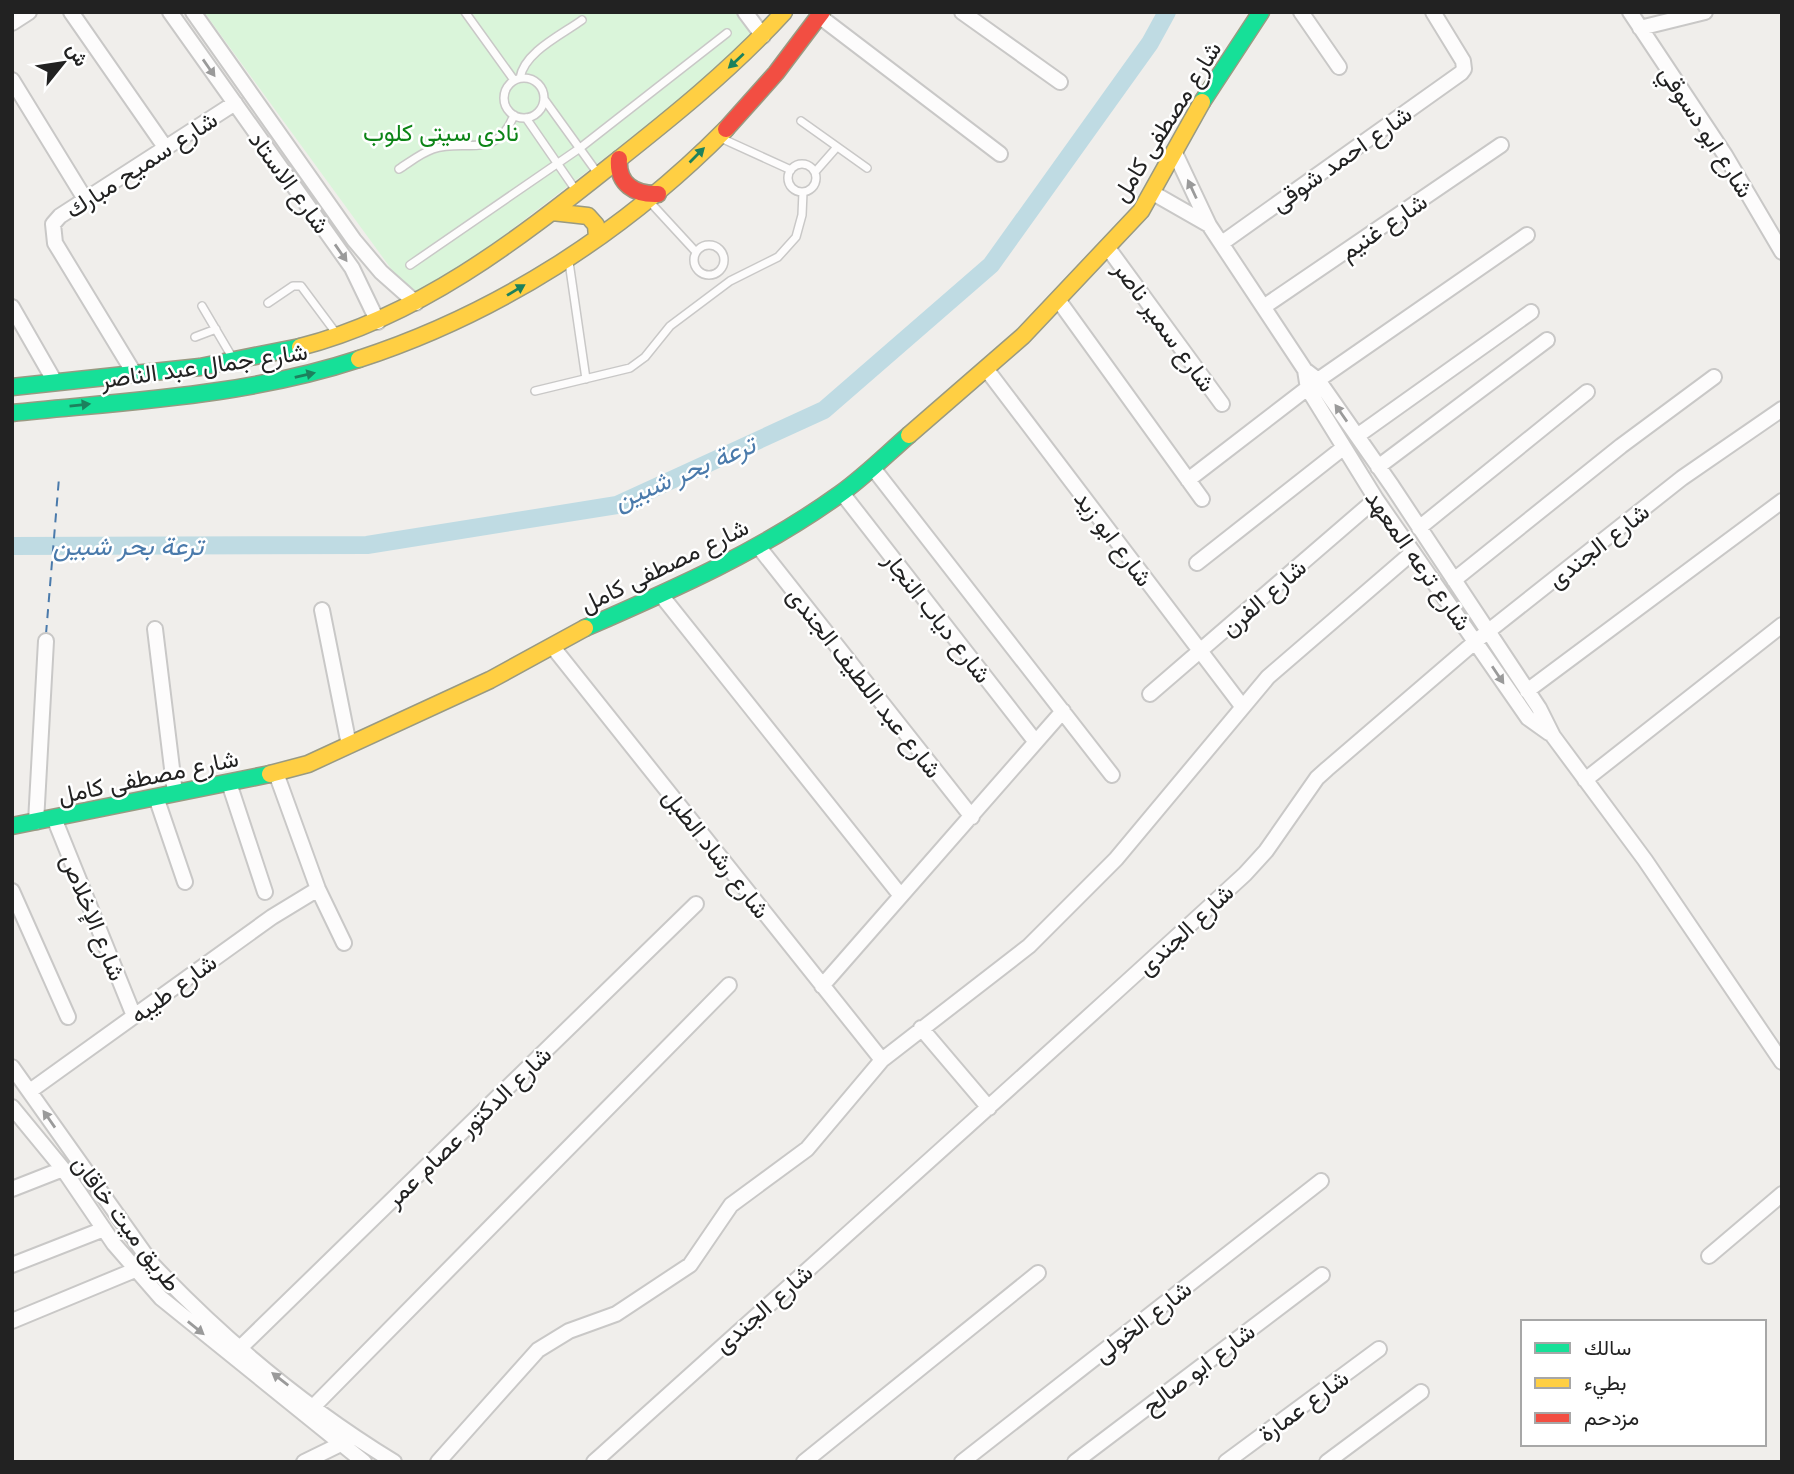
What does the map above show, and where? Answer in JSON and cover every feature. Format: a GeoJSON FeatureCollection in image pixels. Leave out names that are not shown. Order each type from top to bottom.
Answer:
{"type":"FeatureCollection","features":[{"type":"Feature","properties":{"kind":"main road","name":"شارع جمال عبد الناصر"},"geometry":{"type":"LineString","coordinates":[[12,387],[234,360],[338,335],[378,322],[416,303],[499,253],[693,101],[763,36],[784,12]]}},
{"type":"Feature","properties":{"kind":"main road","name":"شارع مصطفى كامل"},"geometry":{"type":"LineString","coordinates":[[12,826],[276,773],[349,745],[490,680],[552,646],[709,574],[842,493],[987,370],[1059,301],[1108,248],[1153,193],[1203,99],[1261,12]]}},
{"type":"Feature","properties":{"kind":"main road","name":"شارع جمال عبد الناصر"},"geometry":{"type":"LineString","coordinates":[[12,413],[236,388],[325,370],[387,351],[454,324],[568,258],[653,197],[743,110],[820,14]]}},
{"type":"Feature","properties":{"kind":"main road"},"geometry":{"type":"LineString","coordinates":[[619,159],[620,175],[631,189],[653,197]]}},
{"type":"Feature","properties":{"kind":"main road"},"geometry":{"type":"LineString","coordinates":[[552,212],[588,216],[596,225],[597,238]]}},
{"type":"Feature","properties":{"kind":"street"},"geometry":{"type":"LineString","coordinates":[[12,23],[29,12]]}},
{"type":"Feature","properties":{"kind":"street"},"geometry":{"type":"LineString","coordinates":[[71,12],[165,148]]}},
{"type":"Feature","properties":{"kind":"street","name":"شارع الاستاد"},"geometry":{"type":"LineString","coordinates":[[170,12],[352,268],[378,322]]}},
{"type":"Feature","properties":{"kind":"street","name":"شارع الاستاد"},"geometry":{"type":"LineString","coordinates":[[193,12],[354,240],[381,272],[416,303]]}},
{"type":"Feature","properties":{"kind":"street"},"geometry":{"type":"LineString","coordinates":[[745,12],[763,36]]}},
{"type":"Feature","properties":{"kind":"street"},"geometry":{"type":"LineString","coordinates":[[962,12],[1060,82]]}},
{"type":"Feature","properties":{"kind":"street"},"geometry":{"type":"LineString","coordinates":[[1301,12],[1339,67]]}},
{"type":"Feature","properties":{"kind":"street","name":"شارع احمد شوقى"},"geometry":{"type":"LineString","coordinates":[[1222,243],[1461,73],[1464,69],[1462,61],[1433,12]]}},
{"type":"Feature","properties":{"kind":"street","name":"شارع ابو دسوقي"},"geometry":{"type":"LineString","coordinates":[[1630,12],[1725,155],[1782,253]]}},
{"type":"Feature","properties":{"kind":"street"},"geometry":{"type":"LineString","coordinates":[[1640,28],[1705,12]]}},
{"type":"Feature","properties":{"kind":"street"},"geometry":{"type":"LineString","coordinates":[[820,14],[1000,154]]}},
{"type":"Feature","properties":{"kind":"street"},"geometry":{"type":"LineString","coordinates":[[12,80],[85,199]]}},
{"type":"Feature","properties":{"kind":"street","name":"شارع سميح مبارك"},"geometry":{"type":"LineString","coordinates":[[134,373],[53,237],[56,219],[234,103]]}},
{"type":"Feature","properties":{"kind":"street","name":"شارع غنيم"},"geometry":{"type":"LineString","coordinates":[[1265,306],[1501,145]]}},
{"type":"Feature","properties":{"kind":"street","name":"شارع ترعه المعهد"},"geometry":{"type":"LineString","coordinates":[[1175,153],[1209,225],[1305,370],[1343,448],[1376,499],[1528,718],[1553,736]]}},
{"type":"Feature","properties":{"kind":"street","name":"شارع ترعه المعهد"},"geometry":{"type":"LineString","coordinates":[[1153,193],[1209,225]]}},
{"type":"Feature","properties":{"kind":"street"},"geometry":{"type":"LineString","coordinates":[[1188,480],[1313,384],[1527,235]]}},
{"type":"Feature","properties":{"kind":"street","name":"شارع سمير ناصر"},"geometry":{"type":"LineString","coordinates":[[1108,248],[1222,404]]}},
{"type":"Feature","properties":{"kind":"street"},"geometry":{"type":"LineString","coordinates":[[1059,301],[1202,499]]}},
{"type":"Feature","properties":{"kind":"street"},"geometry":{"type":"LineString","coordinates":[[12,307],[55,382]]}},
{"type":"Feature","properties":{"kind":"street"},"geometry":{"type":"LineString","coordinates":[[1357,436],[1531,312]]}},
{"type":"Feature","properties":{"kind":"street"},"geometry":{"type":"LineString","coordinates":[[1378,467],[1547,340]]}},
{"type":"Feature","properties":{"kind":"street","name":"شارع ابو زيد"},"geometry":{"type":"LineString","coordinates":[[987,370],[1242,706]]}},
{"type":"Feature","properties":{"kind":"street"},"geometry":{"type":"LineString","coordinates":[[1454,580],[1610,455],[1714,377]]}},
{"type":"Feature","properties":{"kind":"street","name":"شارع ترعه المعهد"},"geometry":{"type":"LineString","coordinates":[[1313,384],[1357,436],[1488,631],[1553,736],[1646,860],[1782,1062]]}},
{"type":"Feature","properties":{"kind":"street"},"geometry":{"type":"LineString","coordinates":[[1419,528],[1587,392]]}},
{"type":"Feature","properties":{"kind":"street","name":"شارع الجندى"},"geometry":{"type":"LineString","coordinates":[[594,1462],[1245,874],[1266,851],[1317,778],[1488,631],[1682,478],[1782,409]]}},
{"type":"Feature","properties":{"kind":"street"},"geometry":{"type":"LineString","coordinates":[[1197,563],[1343,448]]}},
{"type":"Feature","properties":{"kind":"street"},"geometry":{"type":"LineString","coordinates":[[873,468],[1112,775]]}},
{"type":"Feature","properties":{"kind":"street","name":"شارع دياب النجار"},"geometry":{"type":"LineString","coordinates":[[842,493],[1035,741]]}},
{"type":"Feature","properties":{"kind":"street","name":"شارع الفرن"},"geometry":{"type":"LineString","coordinates":[[1150,694],[1376,499]]}},
{"type":"Feature","properties":{"kind":"street"},"geometry":{"type":"LineString","coordinates":[[1527,691],[1782,501]]}},
{"type":"Feature","properties":{"kind":"street"},"geometry":{"type":"LineString","coordinates":[[1391,520],[1405,506]]}},
{"type":"Feature","properties":{"kind":"street","name":"شارع عبد اللطيف الجندى"},"geometry":{"type":"LineString","coordinates":[[758,546],[972,817]]}},
{"type":"Feature","properties":{"kind":"street"},"geometry":{"type":"LineString","coordinates":[[439,1462],[538,1350],[569,1331],[616,1314],[690,1265],[731,1205],[802,1154],[882,1060],[1000,969],[1056,919],[1133,839],[1209,752],[1242,706],[1268,677],[1413,552]]}},
{"type":"Feature","properties":{"kind":"street"},"geometry":{"type":"LineString","coordinates":[[661,595],[901,896]]}},
{"type":"Feature","properties":{"kind":"street"},"geometry":{"type":"LineString","coordinates":[[321,610],[349,745]]}},
{"type":"Feature","properties":{"kind":"street"},"geometry":{"type":"LineString","coordinates":[[1585,780],[1782,625]]}},
{"type":"Feature","properties":{"kind":"street"},"geometry":{"type":"LineString","coordinates":[[155,629],[175,793]]}},
{"type":"Feature","properties":{"kind":"street"},"geometry":{"type":"LineString","coordinates":[[36,822],[46,641]]}},
{"type":"Feature","properties":{"kind":"street","name":"شارع رشاد الطبل"},"geometry":{"type":"LineString","coordinates":[[552,646],[882,1060]]}},
{"type":"Feature","properties":{"kind":"street"},"geometry":{"type":"LineString","coordinates":[[822,986],[1063,711]]}},
{"type":"Feature","properties":{"kind":"street"},"geometry":{"type":"LineString","coordinates":[[276,773],[318,889],[344,943]]}},
{"type":"Feature","properties":{"kind":"street"},"geometry":{"type":"LineString","coordinates":[[229,783],[265,892]]}},
{"type":"Feature","properties":{"kind":"street"},"geometry":{"type":"LineString","coordinates":[[156,797],[185,882]]}},
{"type":"Feature","properties":{"kind":"street","name":"شارع الإخلاص"},"geometry":{"type":"LineString","coordinates":[[54,818],[134,1016]]}},
{"type":"Feature","properties":{"kind":"street","name":"شارع طيبه"},"geometry":{"type":"LineString","coordinates":[[30,1091],[272,916],[318,889]]}},
{"type":"Feature","properties":{"kind":"street"},"geometry":{"type":"LineString","coordinates":[[12,891],[68,1017]]}},
{"type":"Feature","properties":{"kind":"street","name":"شارع الدكتور عصام عمر"},"geometry":{"type":"LineString","coordinates":[[240,1348],[696,904]]}},
{"type":"Feature","properties":{"kind":"street"},"geometry":{"type":"LineString","coordinates":[[314,1406],[729,985]]}},
{"type":"Feature","properties":{"kind":"street"},"geometry":{"type":"LineString","coordinates":[[921,1028],[989,1108]]}},
{"type":"Feature","properties":{"kind":"street","name":"طريق ميت خاقان"},"geometry":{"type":"LineString","coordinates":[[12,1067],[152,1264],[205,1319],[314,1406],[394,1462]]}},
{"type":"Feature","properties":{"kind":"street","name":"طريق ميت خاقان"},"geometry":{"type":"LineString","coordinates":[[12,1107],[64,1169],[135,1270],[178,1314],[364,1462]]}},
{"type":"Feature","properties":{"kind":"street"},"geometry":{"type":"LineString","coordinates":[[12,1189],[64,1169]]}},
{"type":"Feature","properties":{"kind":"street","name":"شارع الخولى"},"geometry":{"type":"LineString","coordinates":[[962,1462],[1321,1181]]}},
{"type":"Feature","properties":{"kind":"street"},"geometry":{"type":"LineString","coordinates":[[1709,1256],[1782,1194]]}},
{"type":"Feature","properties":{"kind":"street"},"geometry":{"type":"LineString","coordinates":[[12,1265],[104,1229]]}},
{"type":"Feature","properties":{"kind":"street"},"geometry":{"type":"LineString","coordinates":[[12,1321],[135,1270]]}},
{"type":"Feature","properties":{"kind":"street"},"geometry":{"type":"LineString","coordinates":[[804,1462],[1038,1273]]}},
{"type":"Feature","properties":{"kind":"street","name":"شارع ابو صالح"},"geometry":{"type":"LineString","coordinates":[[1075,1462],[1322,1275]]}},
{"type":"Feature","properties":{"kind":"street","name":"شارع عمارة"},"geometry":{"type":"LineString","coordinates":[[1226,1462],[1380,1349]]}},
{"type":"Feature","properties":{"kind":"street"},"geometry":{"type":"LineString","coordinates":[[1327,1462],[1421,1392]]}},
{"type":"Feature","properties":{"kind":"street"},"geometry":{"type":"LineString","coordinates":[[304,1462],[356,1436]]}},
{"type":"Feature","properties":{"kind":"lane"},"geometry":{"type":"LineString","coordinates":[[465,12],[517,79]]}},
{"type":"Feature","properties":{"kind":"lane"},"geometry":{"type":"LineString","coordinates":[[577,192],[526,118],[514,115],[506,107],[504,95],[530,58],[582,20]]}},
{"type":"Feature","properties":{"kind":"lane"},"geometry":{"type":"LineString","coordinates":[[410,265],[580,148],[727,33]]}},
{"type":"Feature","properties":{"kind":"lane"},"geometry":{"type":"LineString","coordinates":[[517,79],[527,78],[540,85],[544,99],[599,175]]}},
{"type":"Feature","properties":{"kind":"lane"},"geometry":{"type":"LineString","coordinates":[[526,118],[538,111],[544,99]]}},
{"type":"Feature","properties":{"kind":"lane"},"geometry":{"type":"LineString","coordinates":[[399,169],[434,149],[466,148],[495,140],[504,134],[514,115]]}},
{"type":"Feature","properties":{"kind":"lane"},"geometry":{"type":"LineString","coordinates":[[801,121],[867,168]]}},
{"type":"Feature","properties":{"kind":"lane"},"geometry":{"type":"LineString","coordinates":[[716,135],[791,170]]}},
{"type":"Feature","properties":{"kind":"lane"},"geometry":{"type":"LineString","coordinates":[[803,192],[815,183],[815,172],[837,147]]}},
{"type":"Feature","properties":{"kind":"lane"},"geometry":{"type":"LineString","coordinates":[[803,192],[790,184],[791,170],[795,166],[806,164],[815,172]]}},
{"type":"Feature","properties":{"kind":"lane"},"geometry":{"type":"LineString","coordinates":[[536,391],[636,365],[666,330],[730,281],[778,257],[796,237],[802,215],[803,192]]}},
{"type":"Feature","properties":{"kind":"lane"},"geometry":{"type":"LineString","coordinates":[[653,197],[696,252],[694,263],[700,273],[711,275],[721,269]]}},
{"type":"Feature","properties":{"kind":"lane"},"geometry":{"type":"LineString","coordinates":[[696,252],[706,246],[718,248],[723,258],[721,269],[730,281]]}},
{"type":"Feature","properties":{"kind":"lane"},"geometry":{"type":"LineString","coordinates":[[568,258],[573,277],[586,379]]}},
{"type":"Feature","properties":{"kind":"lane"},"geometry":{"type":"LineString","coordinates":[[268,303],[289,288],[301,286],[338,335]]}},
{"type":"Feature","properties":{"kind":"lane"},"geometry":{"type":"LineString","coordinates":[[202,306],[234,360]]}},
{"type":"Feature","properties":{"kind":"lane"},"geometry":{"type":"LineString","coordinates":[[195,337],[216,329]]}},
{"type":"Feature","properties":{"kind":"green space","name":"نادى سيتى كلوب"},"geometry":{"type":"Polygon","coordinates":[[[204,12],[745,12],[763,36],[416,303],[204,12]]]}},
{"type":"Feature","properties":{"kind":"waterway","name":"ترعة بحر شبين"},"geometry":{"type":"LineString","coordinates":[[12,546],[367,545],[617,505],[824,410],[991,265],[1150,43],[1167,12]]}},
{"type":"Feature","properties":{"kind":"ferry route"},"geometry":{"type":"LineString","coordinates":[[46,634],[59,478]]}},
{"type":"Feature","properties":{"kind":"traffic: fast"},"geometry":{"type":"LineString","coordinates":[[1202,102],[1261,12]]}},
{"type":"Feature","properties":{"kind":"traffic: fast"},"geometry":{"type":"LineString","coordinates":[[12,387],[200,367],[300,347]]}},
{"type":"Feature","properties":{"kind":"traffic: fast"},"geometry":{"type":"LineString","coordinates":[[12,413],[231,389],[359,359]]}},
{"type":"Feature","properties":{"kind":"traffic: fast"},"geometry":{"type":"LineString","coordinates":[[585,628],[684,583],[779,534],[849,487],[909,435]]}},
{"type":"Feature","properties":{"kind":"traffic: fast"},"geometry":{"type":"LineString","coordinates":[[12,826],[270,774]]}},
{"type":"Feature","properties":{"kind":"traffic: slow"},"geometry":{"type":"LineString","coordinates":[[300,347],[385,317],[464,274],[501,249],[678,112],[722,74],[784,12]]}},
{"type":"Feature","properties":{"kind":"traffic: slow"},"geometry":{"type":"LineString","coordinates":[[909,435],[1023,336],[1141,211],[1202,102]]}},
{"type":"Feature","properties":{"kind":"traffic: slow"},"geometry":{"type":"LineString","coordinates":[[359,359],[460,319],[556,266],[645,202],[726,129]]}},
{"type":"Feature","properties":{"kind":"traffic: slow"},"geometry":{"type":"LineString","coordinates":[[552,212],[588,216],[596,225],[597,238]]}},
{"type":"Feature","properties":{"kind":"traffic: slow"},"geometry":{"type":"LineString","coordinates":[[270,774],[308,764],[490,680],[585,628]]}},
{"type":"Feature","properties":{"kind":"traffic: jam"},"geometry":{"type":"LineString","coordinates":[[726,129],[776,73],[822,12]]}},
{"type":"Feature","properties":{"kind":"traffic: jam"},"geometry":{"type":"LineString","coordinates":[[619,159],[621,175],[629,186],[642,192],[658,194]]}}]}
